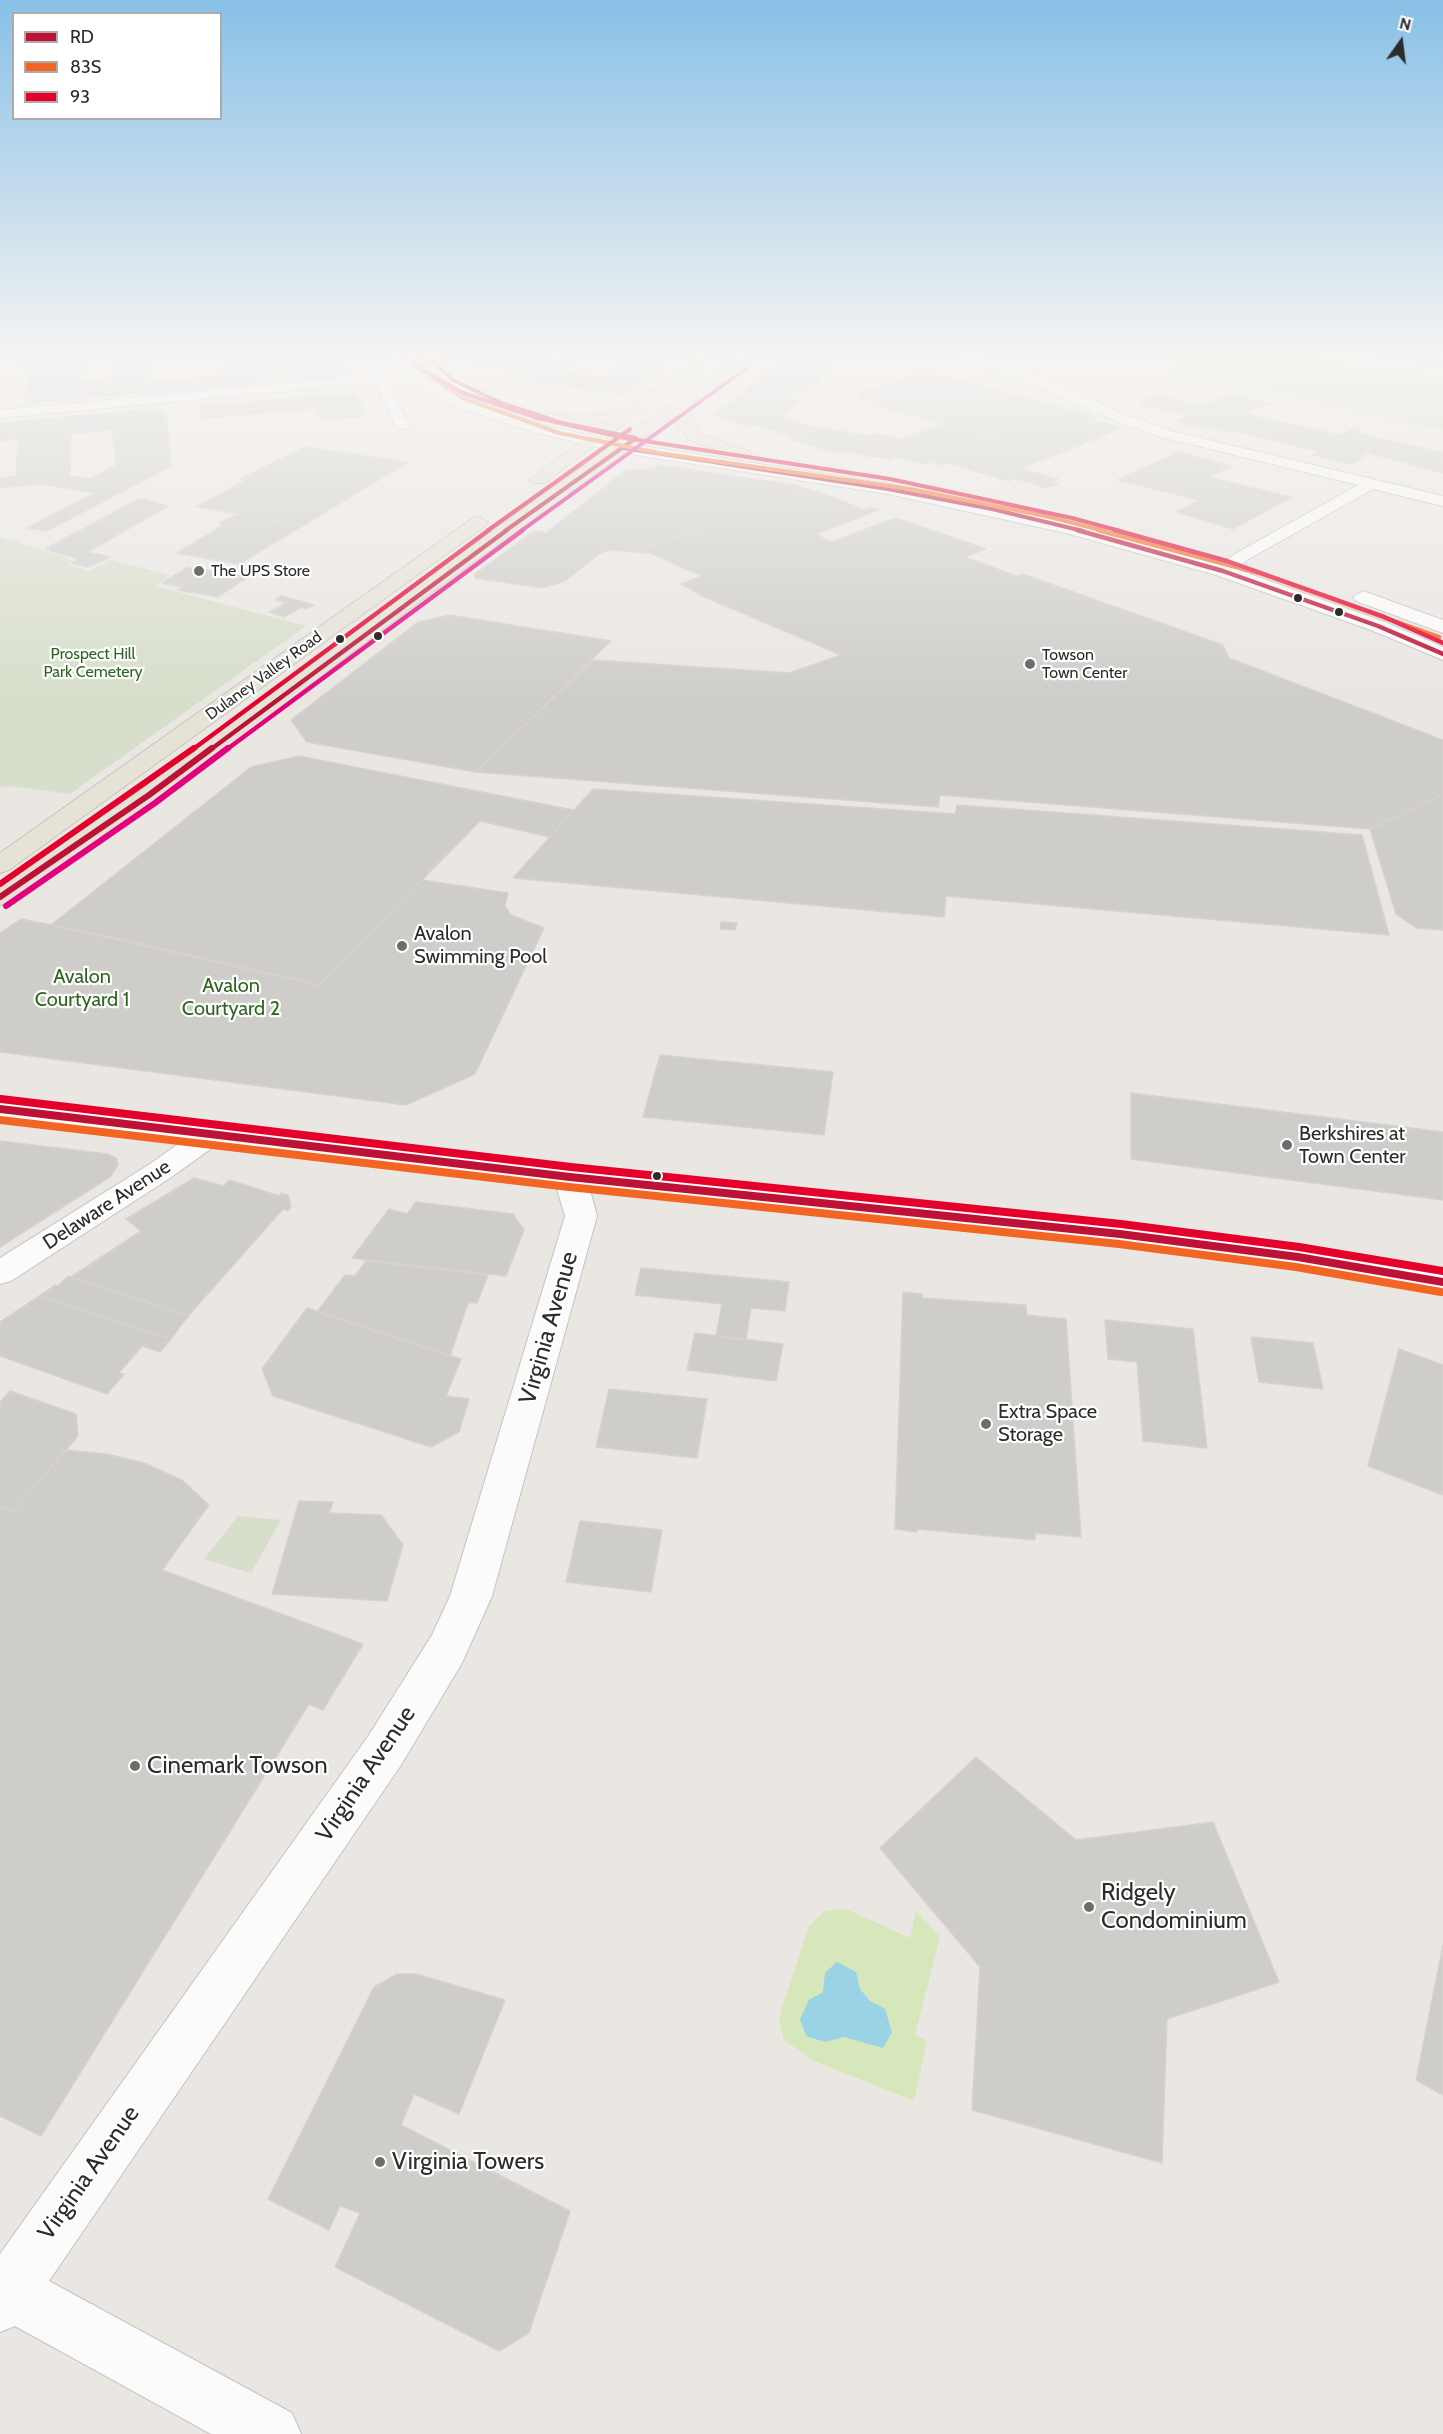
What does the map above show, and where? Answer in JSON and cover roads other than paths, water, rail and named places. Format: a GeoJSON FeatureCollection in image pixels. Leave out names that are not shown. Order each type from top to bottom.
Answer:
{"type":"FeatureCollection","features":[{"type":"Feature","properties":{"kind":"main road","name":"Dulaney Valley Road"},"geometry":{"type":"LineString","coordinates":[[0,865],[546,474]]}},
{"type":"Feature","properties":{"kind":"main road","name":"Dulaney Valley Road"},"geometry":{"type":"LineString","coordinates":[[0,897],[149,795],[424,590],[586,474]]}},
{"type":"Feature","properties":{"kind":"main road"},"geometry":{"type":"LineString","coordinates":[[802,474],[962,503],[1102,536],[1223,571],[1378,626],[1443,654]]}},
{"type":"Feature","properties":{"kind":"main road"},"geometry":{"type":"LineString","coordinates":[[871,474],[959,487],[1097,518],[1241,557],[1336,587],[1443,627]]}},
{"type":"Feature","properties":{"kind":"main road"},"geometry":{"type":"LineString","coordinates":[[0,1109],[570,1177],[1120,1234],[1298,1257],[1443,1282]]}},
{"type":"Feature","properties":{"kind":"main road","name":"Virginia Avenue"},"geometry":{"type":"LineString","coordinates":[[3,2293],[385,1750],[447,1649],[471,1596],[581,1216],[570,1177]]}},
{"type":"Feature","properties":{"kind":"main road"},"geometry":{"type":"LineString","coordinates":[[3,2293],[271,2434]]}},
{"type":"Feature","properties":{"kind":"street"},"geometry":{"type":"LineString","coordinates":[[1328,474],[1443,501]]}},
{"type":"Feature","properties":{"kind":"street"},"geometry":{"type":"LineString","coordinates":[[1223,571],[1241,557],[1371,484]]}},
{"type":"Feature","properties":{"kind":"street","name":"Delaware Avenue"},"geometry":{"type":"LineString","coordinates":[[0,1273],[160,1171],[212,1134]]}},
{"type":"Feature","properties":{"kind":"water"},"geometry":{"type":"Polygon","coordinates":[[[837,1962],[856,1972],[860,1989],[870,2001],[885,2009],[892,2032],[883,2048],[844,2037],[825,2042],[806,2036],[800,2019],[809,2000],[823,1992],[825,1973],[837,1962]]]}},
{"type":"Feature","properties":{"kind":"place","name":"The UPS Store"},"geometry":{"type":"Point","coordinates":[199,571]}},
{"type":"Feature","properties":{"kind":"place","name":"Towson Town Center"},"geometry":{"type":"Point","coordinates":[1030,664]}},
{"type":"Feature","properties":{"kind":"place","name":"Avalon Swimming Pool"},"geometry":{"type":"Point","coordinates":[402,946]}},
{"type":"Feature","properties":{"kind":"place","name":"Berkshires at Town Center"},"geometry":{"type":"Point","coordinates":[1287,1145]}},
{"type":"Feature","properties":{"kind":"place","name":"Extra Space Storage"},"geometry":{"type":"Point","coordinates":[986,1424]}},
{"type":"Feature","properties":{"kind":"place","name":"Cinemark Towson"},"geometry":{"type":"Point","coordinates":[135,1766]}},
{"type":"Feature","properties":{"kind":"place","name":"Ridgely Condominium"},"geometry":{"type":"Point","coordinates":[1089,1907]}},
{"type":"Feature","properties":{"kind":"place","name":"Virginia Towers"},"geometry":{"type":"Point","coordinates":[380,2162]}},
{"type":"Feature","properties":{"kind":"park label","name":"Prospect Hill Park Cemetery"},"geometry":{"type":"Point","coordinates":[93,663]}},
{"type":"Feature","properties":{"kind":"park label","name":"Avalon Courtyard 1"},"geometry":{"type":"Point","coordinates":[82,988]}},
{"type":"Feature","properties":{"kind":"park label","name":"Avalon Courtyard 2"},"geometry":{"type":"Point","coordinates":[231,998]}}]}
